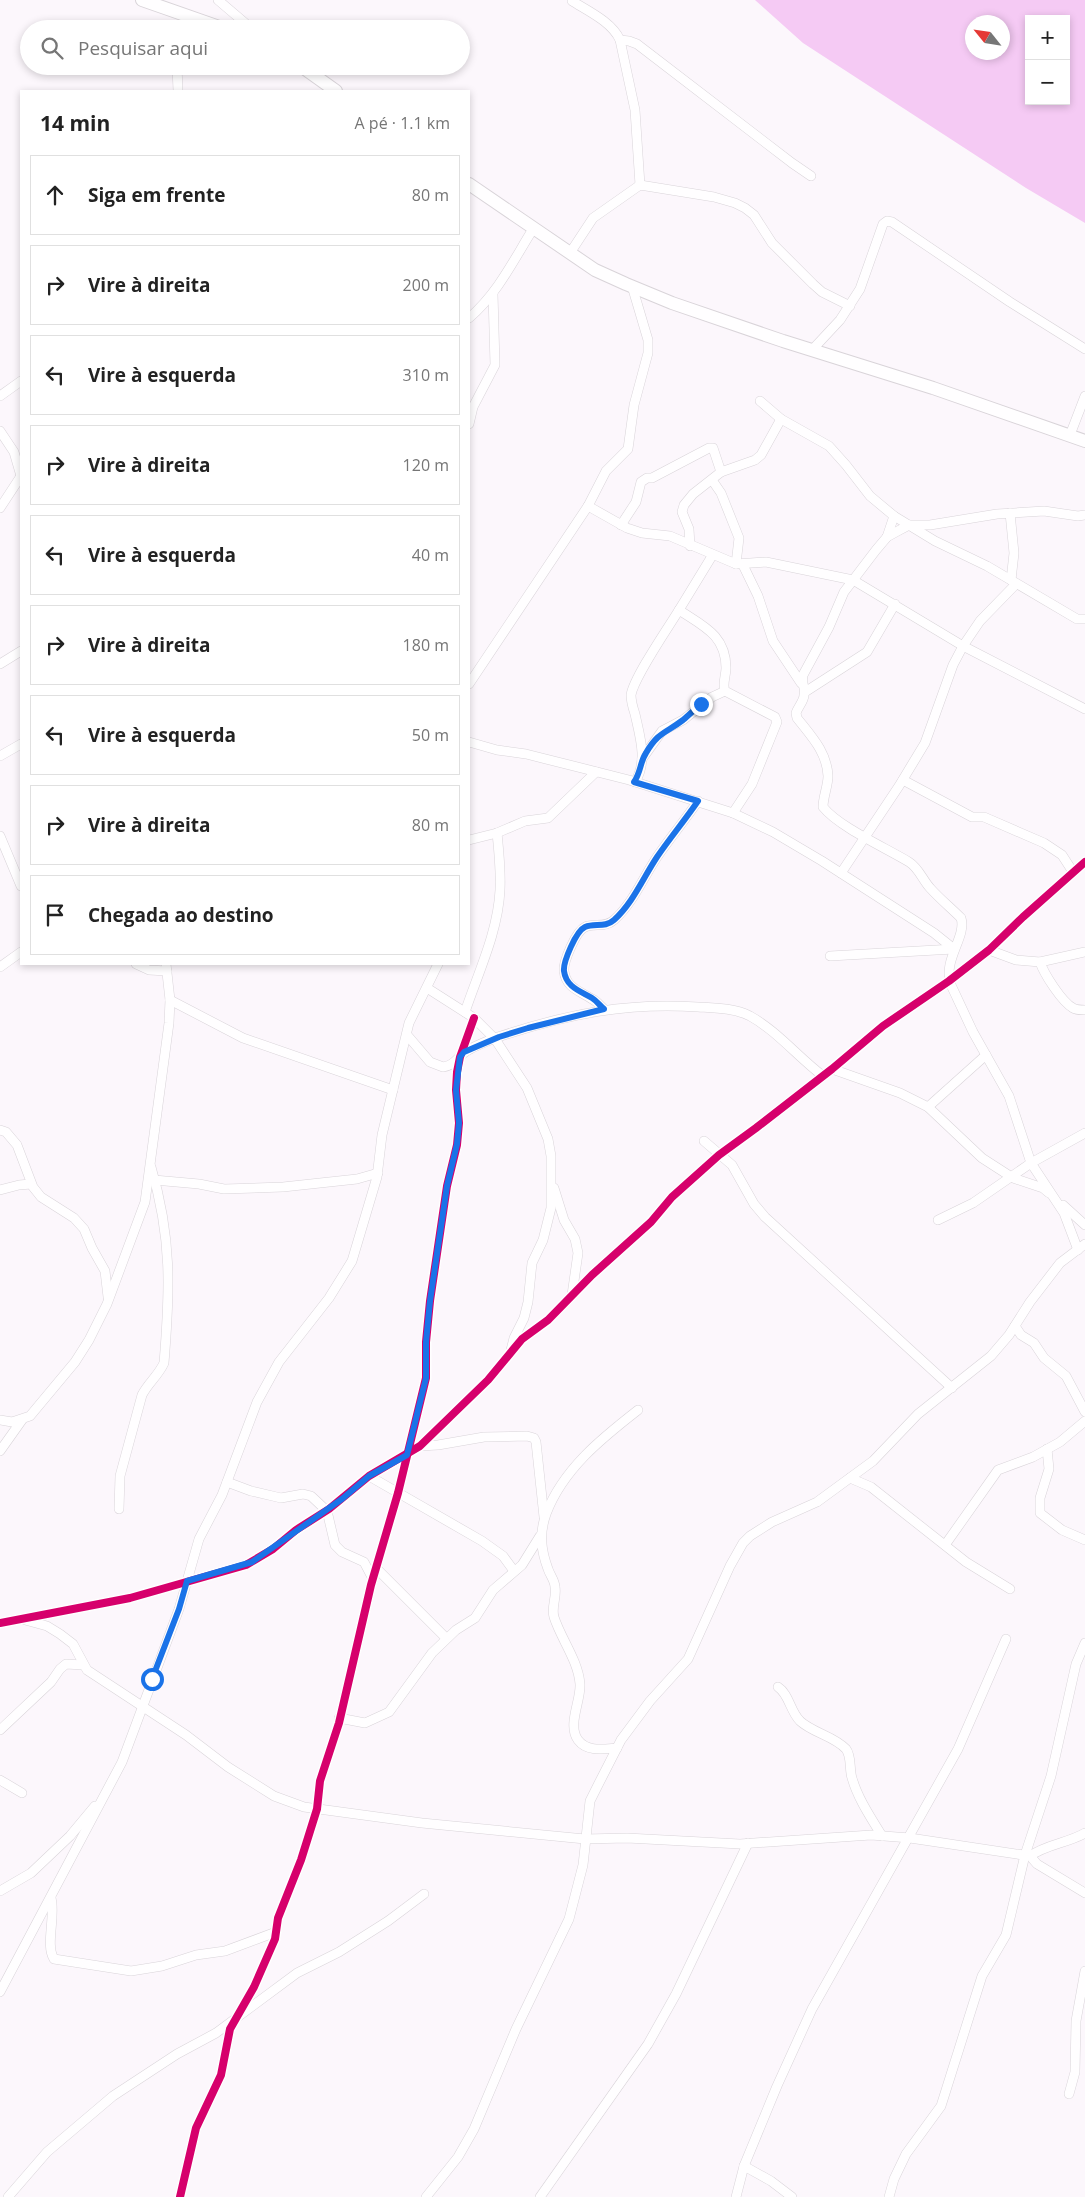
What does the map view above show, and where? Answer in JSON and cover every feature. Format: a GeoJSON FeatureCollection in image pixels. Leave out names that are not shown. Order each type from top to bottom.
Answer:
{"type":"FeatureCollection","features":[{"type":"Feature","properties":{"kind":"street"},"geometry":{"type":"LineString","coordinates":[[142,0],[186,20]]}},
{"type":"Feature","properties":{"kind":"street"},"geometry":{"type":"LineString","coordinates":[[218,0],[241,20]]}},
{"type":"Feature","properties":{"kind":"street"},"geometry":{"type":"LineString","coordinates":[[572,1],[607,25],[617,34],[620,40],[636,110],[640,185]]}},
{"type":"Feature","properties":{"kind":"street"},"geometry":{"type":"LineString","coordinates":[[620,40],[637,44],[811,176]]}},
{"type":"Feature","properties":{"kind":"street"},"geometry":{"type":"LineString","coordinates":[[177,75],[178,90]]}},
{"type":"Feature","properties":{"kind":"street"},"geometry":{"type":"LineString","coordinates":[[313,75],[335,90]]}},
{"type":"Feature","properties":{"kind":"street"},"geometry":{"type":"LineString","coordinates":[[470,185],[595,270],[672,303],[1085,440]]}},
{"type":"Feature","properties":{"kind":"street"},"geometry":{"type":"LineString","coordinates":[[570,253],[593,218],[640,185],[714,197],[735,203],[754,215],[772,243],[813,284],[822,292],[850,306]]}},
{"type":"Feature","properties":{"kind":"street"},"geometry":{"type":"LineString","coordinates":[[812,350],[840,320],[860,289],[883,224],[887,221],[892,222],[1003,298],[1085,349]]}},
{"type":"Feature","properties":{"kind":"street"},"geometry":{"type":"LineString","coordinates":[[470,317],[493,294],[533,228]]}},
{"type":"Feature","properties":{"kind":"street"},"geometry":{"type":"LineString","coordinates":[[470,683],[588,506],[606,471],[628,449],[634,405],[648,353],[648,340],[632,286]]}},
{"type":"Feature","properties":{"kind":"street"},"geometry":{"type":"LineString","coordinates":[[470,420],[473,407],[495,365],[493,294]]}},
{"type":"Feature","properties":{"kind":"street"},"geometry":{"type":"LineString","coordinates":[[0,396],[20,382]]}},
{"type":"Feature","properties":{"kind":"street"},"geometry":{"type":"LineString","coordinates":[[1070,435],[1085,396]]}},
{"type":"Feature","properties":{"kind":"street"},"geometry":{"type":"LineString","coordinates":[[760,401],[781,418],[829,446],[870,496],[894,516],[1082,620]]}},
{"type":"Feature","properties":{"kind":"street"},"geometry":{"type":"LineString","coordinates":[[690,546],[689,530],[682,512],[684,505],[693,494],[721,472],[755,460],[761,455],[781,418]]}},
{"type":"Feature","properties":{"kind":"street"},"geometry":{"type":"LineString","coordinates":[[0,431],[14,452],[20,473]]}},
{"type":"Feature","properties":{"kind":"street"},"geometry":{"type":"LineString","coordinates":[[622,525],[636,502],[642,482],[647,478],[652,478],[709,448],[713,448],[721,472]]}},
{"type":"Feature","properties":{"kind":"street"},"geometry":{"type":"LineString","coordinates":[[0,508],[20,478]]}},
{"type":"Feature","properties":{"kind":"street"},"geometry":{"type":"LineString","coordinates":[[712,480],[721,493],[739,538],[739,565],[758,596],[773,641],[803,687]]}},
{"type":"Feature","properties":{"kind":"street"},"geometry":{"type":"LineString","coordinates":[[588,506],[622,525],[642,533],[670,536],[712,556],[739,565],[766,562],[853,580],[963,646],[1085,709]]}},
{"type":"Feature","properties":{"kind":"street"},"geometry":{"type":"LineString","coordinates":[[887,537],[909,525],[930,525],[1010,513],[1044,511],[1078,516],[1085,515]]}},
{"type":"Feature","properties":{"kind":"street"},"geometry":{"type":"LineString","coordinates":[[841,873],[904,780],[925,743],[953,665],[963,646],[980,621],[1014,582],[1014,553],[1010,513]]}},
{"type":"Feature","properties":{"kind":"street"},"geometry":{"type":"LineString","coordinates":[[426,2197],[458,2157],[474,2129],[520,2021],[569,1919],[583,1865],[590,1801],[617,1748],[650,1701],[688,1659],[730,1566],[743,1543],[759,1530],[817,1502],[873,1461],[918,1414],[991,1356],[1060,1263],[1081,1247],[1055,1197],[1031,1163],[1009,1096],[973,1032],[949,981],[950,962],[963,923],[961,918],[930,889],[914,866],[839,821],[823,807],[828,776],[824,760],[818,744],[797,718],[796,713],[807,665],[829,627],[839,601],[887,537],[894,516]]}},
{"type":"Feature","properties":{"kind":"street"},"geometry":{"type":"LineString","coordinates":[[634,782],[640,774],[642,759],[632,695],[652,656],[712,556]]}},
{"type":"Feature","properties":{"kind":"street"},"geometry":{"type":"LineString","coordinates":[[803,687],[867,652],[894,604]]}},
{"type":"Feature","properties":{"kind":"street"},"geometry":{"type":"LineString","coordinates":[[679,610],[713,632],[721,642],[726,668],[723,687],[725,691],[775,717],[777,722],[752,784],[733,813]]}},
{"type":"Feature","properties":{"kind":"street"},"geometry":{"type":"LineString","coordinates":[[0,664],[20,652]]}},
{"type":"Feature","properties":{"kind":"street"},"geometry":{"type":"LineString","coordinates":[[642,759],[662,731],[683,720],[712,697],[725,691]]}},
{"type":"Feature","properties":{"kind":"street"},"geometry":{"type":"LineString","coordinates":[[470,742],[497,750],[526,754],[634,782],[733,813],[785,839],[841,873],[934,933],[954,949]]}},
{"type":"Feature","properties":{"kind":"street"},"geometry":{"type":"LineString","coordinates":[[0,756],[20,745]]}},
{"type":"Feature","properties":{"kind":"street"},"geometry":{"type":"LineString","coordinates":[[470,840],[497,833],[525,821],[548,818],[596,772]]}},
{"type":"Feature","properties":{"kind":"street"},"geometry":{"type":"LineString","coordinates":[[904,780],[972,817],[984,818],[1044,843],[1062,855],[1073,872]]}},
{"type":"Feature","properties":{"kind":"street"},"geometry":{"type":"LineString","coordinates":[[604,1009],[594,999],[581,993],[566,980],[563,968],[566,959],[579,931],[590,926],[605,926],[614,920],[624,908],[667,842],[698,801]]}},
{"type":"Feature","properties":{"kind":"street"},"geometry":{"type":"LineString","coordinates":[[465,1012],[480,971],[498,907],[500,860],[497,833]]}},
{"type":"Feature","properties":{"kind":"street"},"geometry":{"type":"LineString","coordinates":[[0,836],[20,884]]}},
{"type":"Feature","properties":{"kind":"street"},"geometry":{"type":"LineString","coordinates":[[0,1623],[24,1620],[130,1598],[252,1562],[327,1510],[369,1476],[420,1446],[483,1385],[522,1339],[548,1320],[572,1295],[651,1222],[672,1197],[718,1155],[832,1069],[883,1026],[949,981],[988,950],[1085,862]]}},
{"type":"Feature","properties":{"kind":"street"},"geometry":{"type":"LineString","coordinates":[[830,956],[954,949]]}},
{"type":"Feature","properties":{"kind":"street"},"geometry":{"type":"LineString","coordinates":[[988,950],[1016,960],[1040,962],[1085,952]]}},
{"type":"Feature","properties":{"kind":"street"},"geometry":{"type":"LineString","coordinates":[[0,967],[20,953]]}},
{"type":"Feature","properties":{"kind":"street"},"geometry":{"type":"LineString","coordinates":[[1040,962],[1043,973],[1064,1000],[1074,1008],[1085,1010]]}},
{"type":"Feature","properties":{"kind":"street"},"geometry":{"type":"LineString","coordinates":[[0,1420],[12,1422],[30,1416],[75,1362],[94,1332],[108,1300],[145,1202],[169,1023],[170,1000],[167,967],[149,970],[138,965]]}},
{"type":"Feature","properties":{"kind":"street"},"geometry":{"type":"LineString","coordinates":[[0,1992],[122,1762],[179,1609],[199,1539],[227,1482],[257,1402],[275,1368],[329,1298],[349,1266],[357,1248],[378,1173],[382,1135],[409,1023],[438,965]]}},
{"type":"Feature","properties":{"kind":"street"},"geometry":{"type":"LineString","coordinates":[[427,988],[474,1018],[495,1038],[527,1088],[548,1139],[551,1156],[551,1208],[548,1225],[532,1263],[528,1302],[524,1318],[514,1338],[511,1351]]}},
{"type":"Feature","properties":{"kind":"street"},"geometry":{"type":"LineString","coordinates":[[170,1000],[242,1038],[392,1090]]}},
{"type":"Feature","properties":{"kind":"street"},"geometry":{"type":"LineString","coordinates":[[407,1035],[430,1062],[443,1067],[455,1063],[464,1052],[495,1038],[528,1028],[623,1006],[676,1005],[737,1012],[748,1016],[765,1026],[803,1061],[823,1076]]}},
{"type":"Feature","properties":{"kind":"street"},"geometry":{"type":"LineString","coordinates":[[180,2197],[196,2128],[221,2075],[226,2042],[234,2021],[263,1968],[276,1932],[278,1918],[301,1860],[317,1809],[320,1781],[340,1718],[373,1579],[398,1493],[426,1378],[426,1342],[430,1301],[447,1186],[457,1144],[459,1123],[456,1090],[460,1057],[474,1018]]}},
{"type":"Feature","properties":{"kind":"street"},"geometry":{"type":"LineString","coordinates":[[928,1108],[986,1055]]}},
{"type":"Feature","properties":{"kind":"street"},"geometry":{"type":"LineString","coordinates":[[832,1069],[900,1093],[928,1108],[982,1158],[1013,1178],[1043,1188],[1085,1225]]}},
{"type":"Feature","properties":{"kind":"street"},"geometry":{"type":"LineString","coordinates":[[0,1130],[6,1132],[17,1145],[32,1184],[41,1197],[74,1218],[84,1228],[105,1272],[108,1300]]}},
{"type":"Feature","properties":{"kind":"street"},"geometry":{"type":"LineString","coordinates":[[938,1220],[960,1211],[1013,1178],[1031,1163],[1085,1132]]}},
{"type":"Feature","properties":{"kind":"street"},"geometry":{"type":"LineString","coordinates":[[704,1141],[718,1155],[732,1165],[754,1204],[765,1217],[952,1388]]}},
{"type":"Feature","properties":{"kind":"street"},"geometry":{"type":"LineString","coordinates":[[119,1509],[120,1476],[142,1395],[164,1364],[169,1294],[168,1249],[165,1223],[150,1164]]}},
{"type":"Feature","properties":{"kind":"street"},"geometry":{"type":"LineString","coordinates":[[154,1180],[199,1184],[224,1189],[316,1185],[357,1180],[378,1173]]}},
{"type":"Feature","properties":{"kind":"street"},"geometry":{"type":"LineString","coordinates":[[551,1180],[564,1220],[575,1239],[578,1253],[572,1295]]}},
{"type":"Feature","properties":{"kind":"street"},"geometry":{"type":"LineString","coordinates":[[0,1190],[32,1184]]}},
{"type":"Feature","properties":{"kind":"street"},"geometry":{"type":"LineString","coordinates":[[1015,1326],[1021,1335],[1034,1343],[1044,1358],[1066,1376],[1085,1412]]}},
{"type":"Feature","properties":{"kind":"street"},"geometry":{"type":"LineString","coordinates":[[617,1748],[600,1749],[586,1747],[577,1738],[574,1725],[580,1684],[567,1644],[554,1618],[556,1587],[541,1547],[546,1514],[565,1478],[600,1441],[638,1410]]}},
{"type":"Feature","properties":{"kind":"street"},"geometry":{"type":"LineString","coordinates":[[0,1451],[22,1420]]}},
{"type":"Feature","properties":{"kind":"street"},"geometry":{"type":"LineString","coordinates":[[945,1545],[998,1470],[1060,1442],[1085,1421]]}},
{"type":"Feature","properties":{"kind":"street"},"geometry":{"type":"LineString","coordinates":[[420,1446],[438,1445],[484,1437],[528,1436],[534,1438],[536,1442],[544,1523]]}},
{"type":"Feature","properties":{"kind":"street"},"geometry":{"type":"LineString","coordinates":[[1047,1449],[1049,1469],[1040,1498],[1040,1513],[1062,1530],[1085,1540]]}},
{"type":"Feature","properties":{"kind":"street"},"geometry":{"type":"LineString","coordinates":[[369,1476],[488,1545],[503,1556],[514,1571]]}},
{"type":"Feature","properties":{"kind":"street"},"geometry":{"type":"LineString","coordinates":[[850,1478],[871,1487],[966,1562],[1010,1589]]}},
{"type":"Feature","properties":{"kind":"street"},"geometry":{"type":"LineString","coordinates":[[227,1482],[251,1491],[281,1498],[303,1494],[315,1499],[327,1510],[336,1545],[342,1552],[364,1562],[373,1579]]}},
{"type":"Feature","properties":{"kind":"street"},"geometry":{"type":"LineString","coordinates":[[340,1718],[365,1723],[389,1712],[424,1664],[446,1638],[475,1618],[493,1590],[522,1565],[542,1533]]}},
{"type":"Feature","properties":{"kind":"street"},"geometry":{"type":"LineString","coordinates":[[376,1568],[446,1638]]}},
{"type":"Feature","properties":{"kind":"street"},"geometry":{"type":"LineString","coordinates":[[24,1620],[47,1626],[60,1634],[73,1644],[87,1670],[186,1735],[228,1767],[274,1796],[304,1808],[422,1824],[585,1840],[627,1838],[713,1844],[850,1835],[882,1836],[910,1838],[1028,1855],[1085,1833]]}},
{"type":"Feature","properties":{"kind":"street"},"geometry":{"type":"LineString","coordinates":[[736,2197],[744,2166],[777,2086],[812,2009],[863,1915],[910,1838],[958,1749],[1006,1639]]}},
{"type":"Feature","properties":{"kind":"street"},"geometry":{"type":"LineString","coordinates":[[889,2197],[894,2178],[906,2154],[916,2138],[934,2117],[946,2095],[982,1976],[989,1961],[1006,1935],[1051,1776],[1076,1664],[1085,1644]]}},
{"type":"Feature","properties":{"kind":"street"},"geometry":{"type":"LineString","coordinates":[[0,1730],[51,1682],[66,1664],[83,1664]]}},
{"type":"Feature","properties":{"kind":"street"},"geometry":{"type":"LineString","coordinates":[[778,1687],[783,1690],[790,1707],[800,1721],[847,1750],[852,1779],[882,1836]]}},
{"type":"Feature","properties":{"kind":"street"},"geometry":{"type":"LineString","coordinates":[[0,1780],[22,1793]]}},
{"type":"Feature","properties":{"kind":"street"},"geometry":{"type":"LineString","coordinates":[[0,1891],[31,1873],[70,1836],[105,1795]]}},
{"type":"Feature","properties":{"kind":"street"},"geometry":{"type":"LineString","coordinates":[[540,2197],[648,2044],[676,1994],[748,1843]]}},
{"type":"Feature","properties":{"kind":"street"},"geometry":{"type":"LineString","coordinates":[[1028,1855],[1037,1864],[1085,1893]]}},
{"type":"Feature","properties":{"kind":"street"},"geometry":{"type":"LineString","coordinates":[[8,2197],[46,2152],[99,2106],[146,2072],[234,2021],[297,1973],[339,1952],[424,1894]]}},
{"type":"Feature","properties":{"kind":"street"},"geometry":{"type":"LineString","coordinates":[[51,1898],[54,1909],[51,1947],[54,1960],[111,1969],[131,1971],[162,1966],[196,1955],[225,1951],[276,1932]]}},
{"type":"Feature","properties":{"kind":"street"},"geometry":{"type":"LineString","coordinates":[[1069,2094],[1075,2072],[1076,2021],[1085,1972]]}},
{"type":"Feature","properties":{"kind":"street"},"geometry":{"type":"LineString","coordinates":[[744,2166],[771,2181],[792,2197]]}},
{"type":"Feature","properties":{"kind":"shaded area"},"geometry":{"type":"Polygon","coordinates":[[[755,0],[1085,0],[1085,223],[1026,188],[803,43],[755,0]]]}},
{"type":"Feature","properties":{"kind":"cycle path"},"geometry":{"type":"LineString","coordinates":[[0,1623],[130,1598],[246,1565],[273,1549],[296,1530],[329,1509],[369,1476],[420,1446],[488,1380],[522,1339],[548,1320],[592,1275],[651,1222],[672,1197],[719,1155],[832,1069],[883,1026],[949,981],[989,950],[1085,862]]}},
{"type":"Feature","properties":{"kind":"cycle path"},"geometry":{"type":"LineString","coordinates":[[180,2197],[196,2128],[221,2075],[230,2029],[254,1987],[275,1939],[278,1918],[301,1860],[317,1809],[320,1781],[339,1723],[371,1585],[398,1493],[426,1378],[426,1342],[430,1301],[447,1186],[457,1145],[459,1123],[456,1090],[457,1072],[460,1057],[474,1018]]}},
{"type":"Feature","properties":{"kind":"route"},"geometry":{"type":"LineString","coordinates":[[152,1679],[179,1609],[187,1581],[252,1562],[329,1509],[369,1476],[407,1455],[426,1378],[426,1342],[430,1301],[447,1186],[457,1144],[459,1123],[456,1072],[460,1057],[464,1052],[499,1037],[604,1009],[594,999],[570,985],[566,980],[563,968],[579,931],[596,925],[605,926],[614,920],[633,897],[667,842],[686,820],[698,801],[634,782],[640,774],[642,759],[654,740],[662,731],[683,720],[701,704]]}}]}
